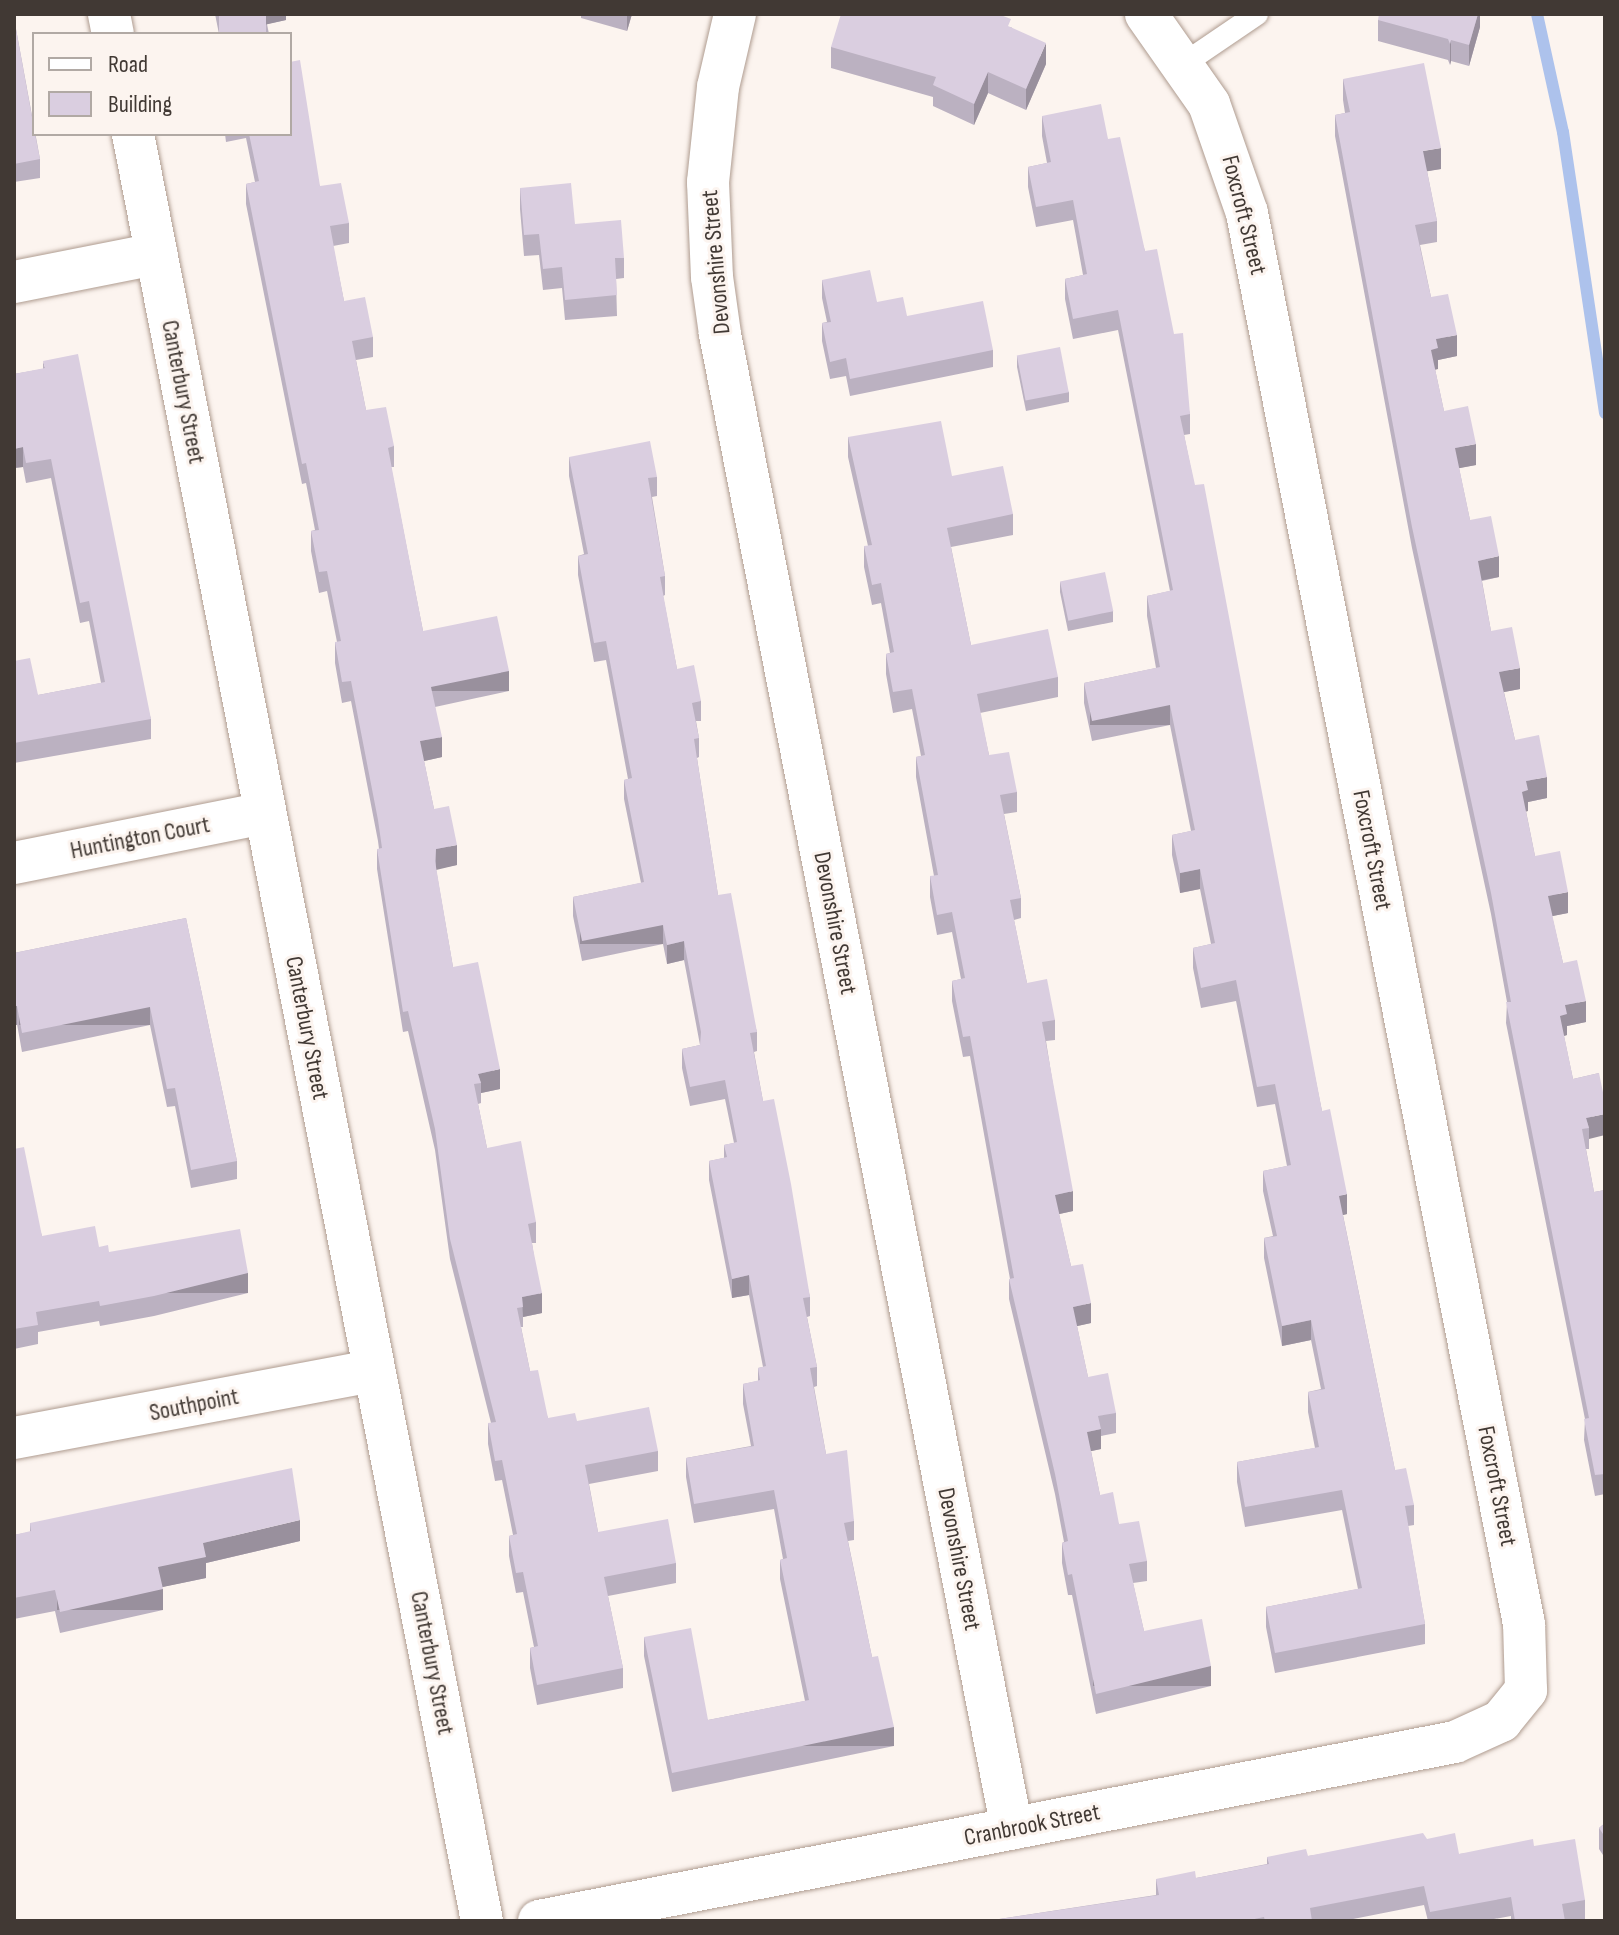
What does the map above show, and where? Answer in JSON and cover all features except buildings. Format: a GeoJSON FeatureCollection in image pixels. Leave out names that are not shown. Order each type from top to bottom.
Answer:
{"type":"FeatureCollection","features":[{"type":"Feature","properties":{"kind":"street","name":"Devonshire Street"},"geometry":{"type":"LineString","coordinates":[[735,14],[718,87],[708,182],[712,277],[720,334],[1012,1829]]}},
{"type":"Feature","properties":{"kind":"street","name":"Foxcroft Street"},"geometry":{"type":"LineString","coordinates":[[1146,14],[1185,63],[1231,156],[1247,213],[1524,1624],[1529,1675],[1517,1708]]}},
{"type":"Feature","properties":{"kind":"street","name":"Canterbury Street"},"geometry":{"type":"LineString","coordinates":[[133,136],[482,1921]]}},
{"type":"Feature","properties":{"kind":"street"},"geometry":{"type":"LineString","coordinates":[[14,282],[156,254]]}},
{"type":"Feature","properties":{"kind":"street","name":"Huntington Court"},"geometry":{"type":"LineString","coordinates":[[14,863],[265,813]]}},
{"type":"Feature","properties":{"kind":"street","name":"Southpoint"},"geometry":{"type":"LineString","coordinates":[[14,1438],[373,1371]]}},
{"type":"Feature","properties":{"kind":"street","name":"Cranbrook Street"},"geometry":{"type":"LineString","coordinates":[[539,1921],[1455,1742],[1480,1735],[1517,1708]]}},
{"type":"Feature","properties":{"kind":"lane"},"geometry":{"type":"LineString","coordinates":[[1185,63],[1257,14]]}},
{"type":"Feature","properties":{"kind":"waterway"},"geometry":{"type":"LineString","coordinates":[[1537,14],[1563,132],[1605,413]]}}]}
